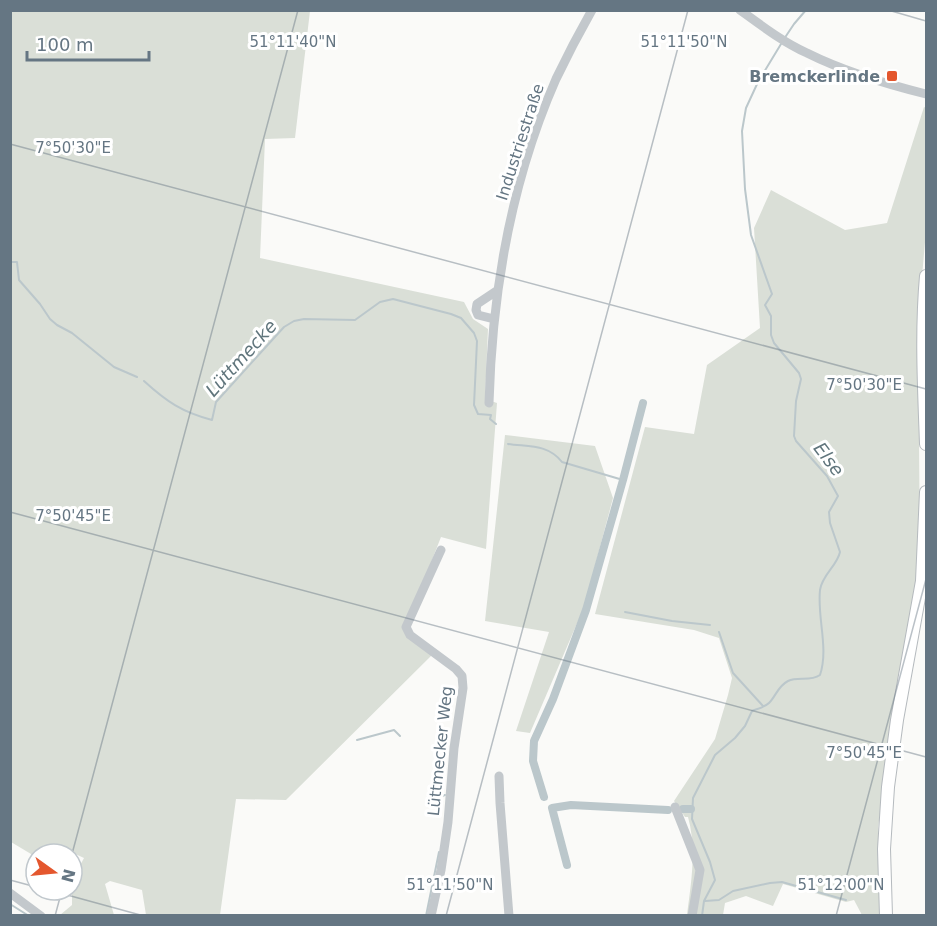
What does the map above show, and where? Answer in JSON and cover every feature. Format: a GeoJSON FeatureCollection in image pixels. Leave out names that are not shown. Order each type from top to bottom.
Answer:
{"type":"FeatureCollection","features":[{"type":"Feature","properties":{"kind":"main road"},"geometry":{"type":"LineString","coordinates":[[927,276],[922,360],[927,444]]}},
{"type":"Feature","properties":{"kind":"main road"},"geometry":{"type":"LineString","coordinates":[[886,915],[884,849],[888,787],[893,743],[922,581],[927,492]]}},
{"type":"Feature","properties":{"kind":"street","name":"Industriestraße"},"geometry":{"type":"LineString","coordinates":[[489,404],[494,319],[509,226],[528,158],[555,82],[592,10]]}},
{"type":"Feature","properties":{"kind":"street"},"geometry":{"type":"LineString","coordinates":[[740,10],[807,53],[852,72],[927,94]]}},
{"type":"Feature","properties":{"kind":"street"},"geometry":{"type":"LineString","coordinates":[[494,319],[478,315],[476,310],[477,304],[498,290]]}},
{"type":"Feature","properties":{"kind":"street","name":"Lüttmecker Weg"},"geometry":{"type":"LineString","coordinates":[[431,915],[447,834],[454,748],[463,688],[462,676],[410,635],[406,627],[441,550]]}},
{"type":"Feature","properties":{"kind":"street"},"geometry":{"type":"LineString","coordinates":[[499,776],[509,915]]}},
{"type":"Feature","properties":{"kind":"street"},"geometry":{"type":"LineString","coordinates":[[675,807],[700,870],[692,915]]}},
{"type":"Feature","properties":{"kind":"street"},"geometry":{"type":"LineString","coordinates":[[10,893],[41,915]]}},
{"type":"Feature","properties":{"kind":"shaded area"},"geometry":{"type":"Polygon","coordinates":[[[11,11],[310,11],[295,138],[265,139],[260,258],[464,302],[473,319],[488,329],[485,399],[497,403],[486,549],[441,537],[404,631],[433,654],[286,800],[236,799],[220,915],[146,915],[142,890],[110,881],[105,884],[114,915],[60,915],[72,905],[72,902],[84,902],[84,842],[24,842],[24,850],[11,842],[11,11]]]}},
{"type":"Feature","properties":{"kind":"shaded area"},"geometry":{"type":"Polygon","coordinates":[[[924,107],[926,108],[926,231],[918,322],[920,556],[878,827],[880,915],[862,915],[854,900],[846,902],[783,884],[773,906],[746,896],[725,903],[723,915],[687,915],[692,866],[691,829],[688,817],[685,817],[674,801],[715,739],[732,678],[719,638],[694,630],[595,614],[645,427],[694,434],[707,365],[760,328],[754,228],[771,190],[845,230],[887,223],[924,107]]]}},
{"type":"Feature","properties":{"kind":"shaded area"},"geometry":{"type":"Polygon","coordinates":[[[505,435],[595,446],[613,498],[584,607],[530,733],[516,731],[549,632],[485,621],[505,435]]]}},
{"type":"Feature","properties":{"kind":"waterway","name":"Else"},"geometry":{"type":"LineString","coordinates":[[784,39],[806,10]]}},
{"type":"Feature","properties":{"kind":"waterway","name":"Else"},"geometry":{"type":"LineString","coordinates":[[702,916],[704,901],[715,880],[692,819],[693,798],[715,755],[735,738],[745,726],[752,711],[767,704],[788,681],[820,675],[823,654],[820,590],[840,552],[830,523],[829,512],[838,496],[827,476],[794,436],[796,401],[801,379],[799,373],[774,343],[771,335],[771,316],[765,305],[772,294],[751,235],[745,189],[742,131],[746,108],[758,82],[781,44]]}},
{"type":"Feature","properties":{"kind":"waterway","name":"Lüttmecke"},"geometry":{"type":"LineString","coordinates":[[10,262],[17,262],[19,280],[50,319],[72,333],[114,367],[137,377]]}},
{"type":"Feature","properties":{"kind":"waterway","name":"Lüttmecke"},"geometry":{"type":"LineString","coordinates":[[144,381],[175,405],[212,420],[216,402],[284,327],[294,321],[304,319],[355,320],[380,302],[393,299],[461,318],[474,333],[477,341],[474,405],[478,414],[491,415],[490,419],[496,424]]}},
{"type":"Feature","properties":{"kind":"waterway"},"geometry":{"type":"LineString","coordinates":[[544,797],[533,761],[534,741],[553,699],[586,610],[643,403]]}},
{"type":"Feature","properties":{"kind":"waterway","name":"Lüttmecke"},"geometry":{"type":"LineString","coordinates":[[508,444],[544,449],[557,456],[562,462],[623,480]]}},
{"type":"Feature","properties":{"kind":"waterway"},"geometry":{"type":"LineString","coordinates":[[625,612],[710,625]]}},
{"type":"Feature","properties":{"kind":"waterway"},"geometry":{"type":"LineString","coordinates":[[719,632],[733,673],[763,706]]}},
{"type":"Feature","properties":{"kind":"waterway"},"geometry":{"type":"LineString","coordinates":[[357,740],[394,730],[400,736]]}},
{"type":"Feature","properties":{"kind":"waterway"},"geometry":{"type":"LineString","coordinates":[[567,865],[552,808],[571,805],[668,810]]}},
{"type":"Feature","properties":{"kind":"waterway"},"geometry":{"type":"LineString","coordinates":[[683,809],[691,809]]}},
{"type":"Feature","properties":{"kind":"waterway"},"geometry":{"type":"LineString","coordinates":[[426,916],[439,852]]}},
{"type":"Feature","properties":{"kind":"waterway"},"geometry":{"type":"LineString","coordinates":[[705,901],[719,900],[733,891],[782,882],[846,900]]}},
{"type":"Feature","properties":{"kind":"waterway"},"geometry":{"type":"LineString","coordinates":[[10,904],[29,916]]}},
{"type":"Feature","properties":{"kind":"place","name":"Bremckerlinde"},"geometry":{"type":"Point","coordinates":[892,76]}}]}
